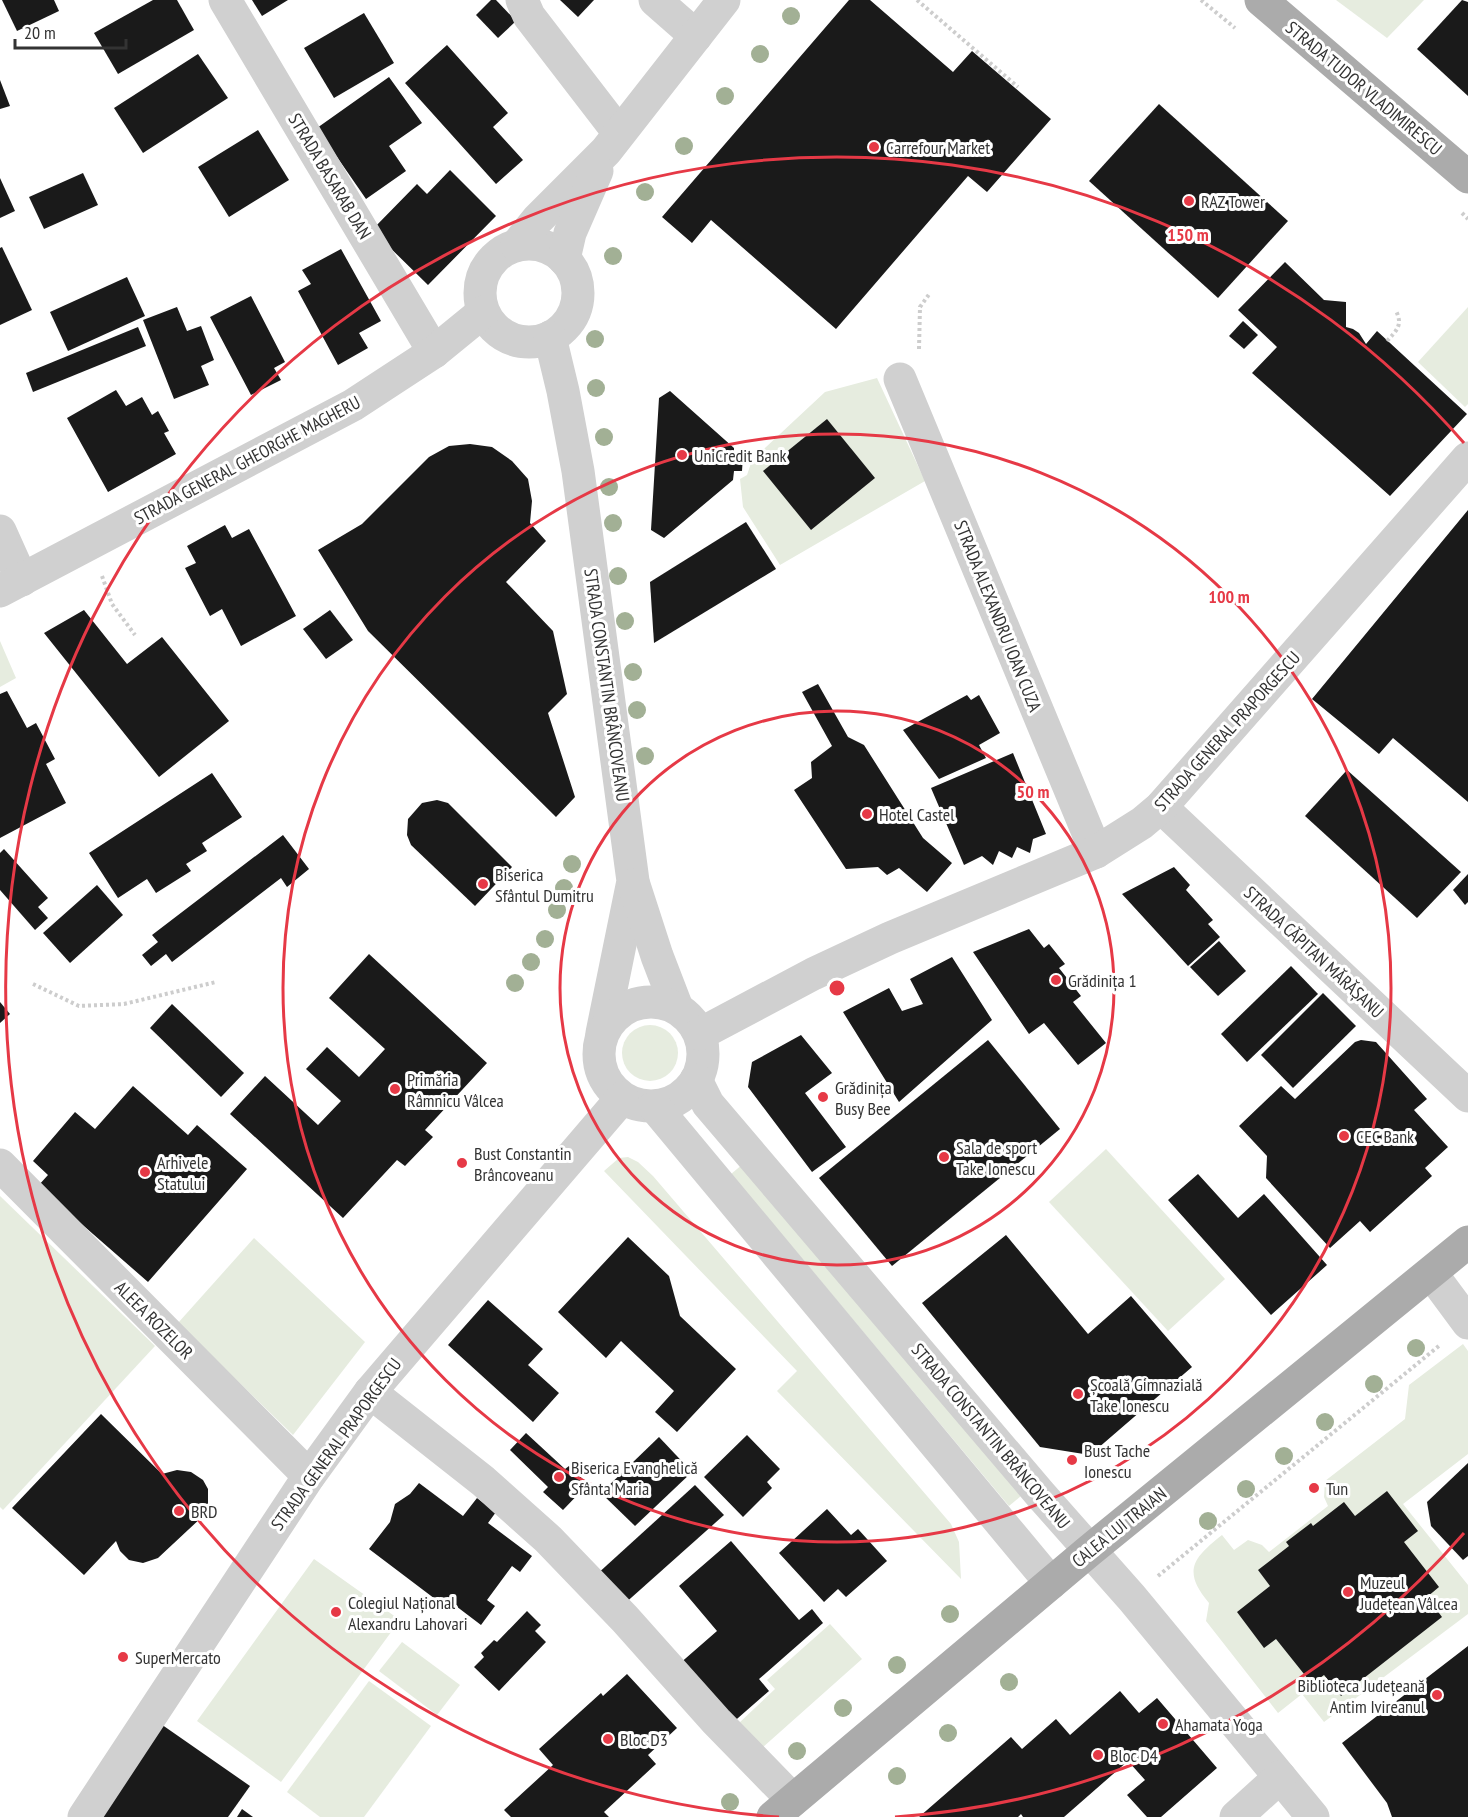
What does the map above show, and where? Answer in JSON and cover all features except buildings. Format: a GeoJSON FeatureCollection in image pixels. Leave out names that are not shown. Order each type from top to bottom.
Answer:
{"type":"FeatureCollection","features":[{"type":"Feature","properties":{"kind":"main road","name":"STRADA TUDOR VLADIMIRESCU"},"geometry":{"type":"LineString","coordinates":[[1261,0],[1468,177]]}},
{"type":"Feature","properties":{"kind":"main road","name":"CALEA LUI TRAIAN"},"geometry":{"type":"LineString","coordinates":[[783,1808],[1089,1551],[1468,1242]]}},
{"type":"Feature","properties":{"kind":"street","name":"STRADA BASARAB DAN"},"geometry":{"type":"LineString","coordinates":[[225,0],[434,352]]}},
{"type":"Feature","properties":{"kind":"street"},"geometry":{"type":"LineString","coordinates":[[655,0],[696,36]]}},
{"type":"Feature","properties":{"kind":"street"},"geometry":{"type":"LineString","coordinates":[[517,245],[537,244],[556,252],[564,259],[574,276],[577,297],[575,310],[569,321],[550,337],[531,342],[511,339],[494,328],[483,312],[480,288],[482,276],[495,257],[517,245],[537,220],[613,142],[724,0]]}},
{"type":"Feature","properties":{"kind":"street"},"geometry":{"type":"LineString","coordinates":[[521,6],[613,142]]}},
{"type":"Feature","properties":{"kind":"street"},"geometry":{"type":"LineString","coordinates":[[564,259],[570,233],[613,142]]}},
{"type":"Feature","properties":{"kind":"street","name":"STRADA GENERAL GHEORGHE MAGHERU"},"geometry":{"type":"LineString","coordinates":[[11,585],[353,405],[434,352],[483,312]]}},
{"type":"Feature","properties":{"kind":"street","name":"STRADA CONSTANTIN BRÂNCOVEANU"},"geometry":{"type":"LineString","coordinates":[[550,337],[578,471],[633,881],[602,1033]]}},
{"type":"Feature","properties":{"kind":"street","name":"STRADA ALEXANDRU IOAN CUZA"},"geometry":{"type":"LineString","coordinates":[[900,379],[1096,852]]}},
{"type":"Feature","properties":{"kind":"street","name":"STRADA GENERAL PRAPORGESCU"},"geometry":{"type":"LineString","coordinates":[[700,1034],[813,974],[890,938],[1096,852],[1142,823],[1161,807],[1468,458]]}},
{"type":"Feature","properties":{"kind":"street"},"geometry":{"type":"LineString","coordinates":[[0,531],[11,585]]}},
{"type":"Feature","properties":{"kind":"street","name":"STRADA CĂPITAN MĂRĂȘANU"},"geometry":{"type":"LineString","coordinates":[[1161,807],[1468,1096]]}},
{"type":"Feature","properties":{"kind":"street"},"geometry":{"type":"LineString","coordinates":[[633,881],[657,956],[677,1008]]}},
{"type":"Feature","properties":{"kind":"street"},"geometry":{"type":"LineString","coordinates":[[644,1001],[661,1002],[677,1008],[691,1019],[700,1034],[704,1050],[702,1066],[696,1080],[675,1101],[655,1107],[638,1105],[622,1098],[609,1085],[600,1069],[598,1050],[602,1033],[612,1018],[626,1006],[644,1001]]}},
{"type":"Feature","properties":{"kind":"street","name":"STRADA CONSTANTIN BRÂNCOVEANU"},"geometry":{"type":"LineString","coordinates":[[696,1080],[708,1104],[1089,1551],[1132,1598],[1313,1817]]}},
{"type":"Feature","properties":{"kind":"street","name":"STRADA GENERAL PRAPORGESCU"},"geometry":{"type":"LineString","coordinates":[[84,1817],[309,1476],[370,1392],[622,1098]]}},
{"type":"Feature","properties":{"kind":"street"},"geometry":{"type":"LineString","coordinates":[[655,1107],[1051,1583]]}},
{"type":"Feature","properties":{"kind":"street","name":"ALEEA ROZELOR"},"geometry":{"type":"LineString","coordinates":[[0,1165],[309,1476]]}},
{"type":"Feature","properties":{"kind":"street"},"geometry":{"type":"LineString","coordinates":[[1431,1273],[1468,1322]]}},
{"type":"Feature","properties":{"kind":"street"},"geometry":{"type":"LineString","coordinates":[[370,1392],[483,1480],[548,1539],[625,1619],[716,1721],[783,1808]]}},
{"type":"Feature","properties":{"kind":"street"},"geometry":{"type":"LineString","coordinates":[[1236,1817],[1280,1777]]}},
{"type":"Feature","properties":{"kind":"path"},"geometry":{"type":"LineString","coordinates":[[917,0],[1018,87]]}},
{"type":"Feature","properties":{"kind":"path"},"geometry":{"type":"LineString","coordinates":[[921,339],[920,307],[930,293]]}},
{"type":"Feature","properties":{"kind":"path"},"geometry":{"type":"LineString","coordinates":[[1387,341],[1399,328],[1400,322],[1396,311]]}},
{"type":"Feature","properties":{"kind":"path"},"geometry":{"type":"LineString","coordinates":[[102,576],[112,603],[135,634]]}},
{"type":"Feature","properties":{"kind":"path"},"geometry":{"type":"LineString","coordinates":[[33,984],[79,1006],[124,1004],[216,982]]}},
{"type":"Feature","properties":{"kind":"path"},"geometry":{"type":"LineString","coordinates":[[1132,1598],[1468,1322]]}},
{"type":"Feature","properties":{"kind":"shaded area"},"geometry":{"type":"Polygon","coordinates":[[[1336,0],[1424,0],[1387,38],[1336,0]]]}},
{"type":"Feature","properties":{"kind":"shaded area"},"geometry":{"type":"Polygon","coordinates":[[[1468,307],[1468,404],[1465,407],[1418,362],[1468,307]]]}},
{"type":"Feature","properties":{"kind":"shaded area"},"geometry":{"type":"Polygon","coordinates":[[[877,378],[925,481],[780,565],[743,507],[740,479],[747,475],[752,460],[825,392],[877,378]]]}},
{"type":"Feature","properties":{"kind":"shaded area"},"geometry":{"type":"Polygon","coordinates":[[[0,641],[16,678],[0,687],[0,641]]]}},
{"type":"Feature","properties":{"kind":"shaded area"},"geometry":{"type":"Polygon","coordinates":[[[644,1025],[656,1025],[666,1029],[674,1037],[678,1053],[674,1069],[666,1077],[656,1081],[644,1081],[634,1077],[626,1069],[622,1059],[622,1047],[626,1037],[634,1029],[644,1025]]]}},
{"type":"Feature","properties":{"kind":"shaded area"},"geometry":{"type":"Polygon","coordinates":[[[1106,1149],[1225,1279],[1168,1331],[1049,1202],[1106,1149]]]}},
{"type":"Feature","properties":{"kind":"shaded area"},"geometry":{"type":"Polygon","coordinates":[[[628,1157],[638,1162],[653,1176],[951,1524],[959,1542],[961,1579],[777,1391],[797,1371],[604,1171],[619,1158],[628,1157]]]}},
{"type":"Feature","properties":{"kind":"shaded area"},"geometry":{"type":"Polygon","coordinates":[[[743,1164],[1021,1496],[1009,1506],[731,1174],[743,1164]]]}},
{"type":"Feature","properties":{"kind":"shaded area"},"geometry":{"type":"Polygon","coordinates":[[[0,1196],[155,1346],[3,1510],[0,1507],[0,1196]]]}},
{"type":"Feature","properties":{"kind":"shaded area"},"geometry":{"type":"Polygon","coordinates":[[[254,1238],[365,1342],[293,1435],[178,1323],[254,1238]]]}},
{"type":"Feature","properties":{"kind":"shaded area"},"geometry":{"type":"Polygon","coordinates":[[[1463,1344],[1468,1351],[1468,1454],[1403,1504],[1468,1585],[1468,1614],[1324,1722],[1302,1694],[1278,1713],[1206,1621],[1209,1603],[1196,1582],[1194,1573],[1194,1566],[1198,1558],[1222,1535],[1234,1550],[1248,1540],[1262,1545],[1269,1552],[1328,1506],[1324,1497],[1325,1481],[1405,1419],[1409,1385],[1463,1344]]]}},
{"type":"Feature","properties":{"kind":"shaded area"},"geometry":{"type":"Polygon","coordinates":[[[314,1559],[400,1620],[281,1782],[197,1721],[314,1559]]]}},
{"type":"Feature","properties":{"kind":"shaded area"},"geometry":{"type":"Polygon","coordinates":[[[830,1624],[862,1659],[761,1749],[739,1723],[775,1689],[767,1680],[830,1624]]]}},
{"type":"Feature","properties":{"kind":"shaded area"},"geometry":{"type":"Polygon","coordinates":[[[402,1642],[460,1685],[437,1715],[379,1671],[402,1642]]]}},
{"type":"Feature","properties":{"kind":"shaded area"},"geometry":{"type":"Polygon","coordinates":[[[369,1681],[431,1726],[364,1817],[320,1817],[287,1792],[369,1681]]]}},
{"type":"Feature","properties":{"kind":"place","name":"Carrefour Market"},"geometry":{"type":"Point","coordinates":[874,147]}},
{"type":"Feature","properties":{"kind":"place","name":"RAZ Tower"},"geometry":{"type":"Point","coordinates":[1189,201]}},
{"type":"Feature","properties":{"kind":"place","name":"UniCredit Bank"},"geometry":{"type":"Point","coordinates":[682,455]}},
{"type":"Feature","properties":{"kind":"place","name":"Hotel Castel"},"geometry":{"type":"Point","coordinates":[867,814]}},
{"type":"Feature","properties":{"kind":"place","name":"Biserica Sfântul Dumitru"},"geometry":{"type":"Point","coordinates":[483,884]}},
{"type":"Feature","properties":{"kind":"place","name":"Grădinița 1"},"geometry":{"type":"Point","coordinates":[1056,980]}},
{"type":"Feature","properties":{"kind":"place","name":"Primăria Râmnicu Vâlcea"},"geometry":{"type":"Point","coordinates":[395,1089]}},
{"type":"Feature","properties":{"kind":"place","name":"Grădinița Busy Bee"},"geometry":{"type":"Point","coordinates":[823,1097]}},
{"type":"Feature","properties":{"kind":"place","name":"CEC Bank"},"geometry":{"type":"Point","coordinates":[1344,1136]}},
{"type":"Feature","properties":{"kind":"place","name":"Sala de sport Take Ionescu"},"geometry":{"type":"Point","coordinates":[944,1157]}},
{"type":"Feature","properties":{"kind":"place","name":"Bust Constantin Brâncoveanu"},"geometry":{"type":"Point","coordinates":[462,1163]}},
{"type":"Feature","properties":{"kind":"place","name":"Arhivele Statului"},"geometry":{"type":"Point","coordinates":[145,1172]}},
{"type":"Feature","properties":{"kind":"place","name":"Școală Gimnazială Take Ionescu"},"geometry":{"type":"Point","coordinates":[1078,1394]}},
{"type":"Feature","properties":{"kind":"place","name":"Bust Tache Ionescu"},"geometry":{"type":"Point","coordinates":[1072,1460]}},
{"type":"Feature","properties":{"kind":"place","name":"Biserica Evanghelică Sfânta Maria"},"geometry":{"type":"Point","coordinates":[559,1477]}},
{"type":"Feature","properties":{"kind":"place","name":"Tun"},"geometry":{"type":"Point","coordinates":[1314,1488]}},
{"type":"Feature","properties":{"kind":"place","name":"BRD"},"geometry":{"type":"Point","coordinates":[179,1511]}},
{"type":"Feature","properties":{"kind":"place","name":"Muzeul Județean Vâlcea"},"geometry":{"type":"Point","coordinates":[1348,1592]}},
{"type":"Feature","properties":{"kind":"place","name":"Colegiul Național Alexandru Lahovari"},"geometry":{"type":"Point","coordinates":[336,1612]}},
{"type":"Feature","properties":{"kind":"place","name":"SuperMercato"},"geometry":{"type":"Point","coordinates":[123,1657]}},
{"type":"Feature","properties":{"kind":"place","name":"Biblioteca Județeană Antim Ivireanul"},"geometry":{"type":"Point","coordinates":[1437,1695]}},
{"type":"Feature","properties":{"kind":"place","name":"Ahamata Yoga"},"geometry":{"type":"Point","coordinates":[1163,1724]}},
{"type":"Feature","properties":{"kind":"place","name":"Bloc D3"},"geometry":{"type":"Point","coordinates":[608,1739]}},
{"type":"Feature","properties":{"kind":"place","name":"Bloc D4"},"geometry":{"type":"Point","coordinates":[1098,1755]}}]}
